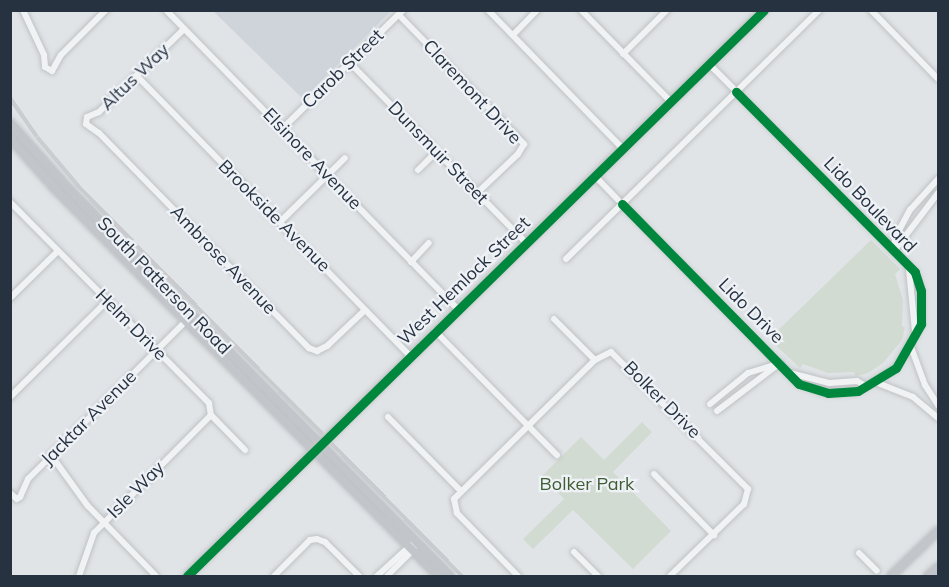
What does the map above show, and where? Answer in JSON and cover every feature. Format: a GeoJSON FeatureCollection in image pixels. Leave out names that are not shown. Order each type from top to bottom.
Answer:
{"type":"FeatureCollection","features":[{"type":"Feature","properties":{"kind":"street"},"geometry":{"type":"LineString","coordinates":[[23,10],[49,71],[56,68],[61,55],[106,10]]}},
{"type":"Feature","properties":{"kind":"street","name":"Elsinore Avenue"},"geometry":{"type":"LineString","coordinates":[[166,10],[458,309]]}},
{"type":"Feature","properties":{"kind":"street"},"geometry":{"type":"LineString","coordinates":[[488,10],[623,149]]}},
{"type":"Feature","properties":{"kind":"street"},"geometry":{"type":"LineString","coordinates":[[513,35],[537,10]]}},
{"type":"Feature","properties":{"kind":"street"},"geometry":{"type":"LineString","coordinates":[[580,10],[671,102]]}},
{"type":"Feature","properties":{"kind":"street"},"geometry":{"type":"LineString","coordinates":[[623,54],[667,10]]}},
{"type":"Feature","properties":{"kind":"street","name":"West Hemlock Street"},"geometry":{"type":"LineString","coordinates":[[187,576],[764,10]]}},
{"type":"Feature","properties":{"kind":"street"},"geometry":{"type":"LineString","coordinates":[[566,259],[620,202],[819,10]]}},
{"type":"Feature","properties":{"kind":"street"},"geometry":{"type":"LineString","coordinates":[[871,10],[939,79]]}},
{"type":"Feature","properties":{"kind":"street","name":"Carob Street"},"geometry":{"type":"LineString","coordinates":[[283,128],[401,13]]}},
{"type":"Feature","properties":{"kind":"street","name":"Claremont Drive"},"geometry":{"type":"LineString","coordinates":[[401,13],[524,144],[518,154],[477,193]]}},
{"type":"Feature","properties":{"kind":"street","name":"Altus Way"},"geometry":{"type":"LineString","coordinates":[[85,122],[137,76],[184,29]]}},
{"type":"Feature","properties":{"kind":"street","name":"Dunsmuir Street"},"geometry":{"type":"LineString","coordinates":[[350,63],[526,243]]}},
{"type":"Feature","properties":{"kind":"street","name":"Lido Boulevard"},"geometry":{"type":"LineString","coordinates":[[709,64],[909,269],[915,272],[923,302],[921,324],[915,331]]}},
{"type":"Feature","properties":{"kind":"street","name":"Brookside Avenue"},"geometry":{"type":"LineString","coordinates":[[137,76],[410,356]]}},
{"type":"Feature","properties":{"kind":"street","name":"Ambrose Avenue"},"geometry":{"type":"LineString","coordinates":[[85,122],[309,348],[317,351],[327,346],[365,310]]}},
{"type":"Feature","properties":{"kind":"street","name":"South Patterson Road"},"geometry":{"type":"LineString","coordinates":[[10,123],[317,448]]}},
{"type":"Feature","properties":{"kind":"street","name":"South Patterson Road"},"geometry":{"type":"LineString","coordinates":[[10,138],[185,321],[317,448]]}},
{"type":"Feature","properties":{"kind":"street"},"geometry":{"type":"LineString","coordinates":[[418,170],[436,152]]}},
{"type":"Feature","properties":{"kind":"street"},"geometry":{"type":"LineString","coordinates":[[280,222],[345,158]]}},
{"type":"Feature","properties":{"kind":"street","name":"Lido Drive"},"geometry":{"type":"LineString","coordinates":[[595,176],[799,384],[828,393],[858,391],[864,385],[875,382]]}},
{"type":"Feature","properties":{"kind":"street"},"geometry":{"type":"LineString","coordinates":[[893,251],[896,236],[907,216],[939,179]]}},
{"type":"Feature","properties":{"kind":"street"},"geometry":{"type":"LineString","coordinates":[[893,251],[939,193]]}},
{"type":"Feature","properties":{"kind":"street","name":"Helm Drive"},"geometry":{"type":"LineString","coordinates":[[10,202],[209,403],[211,415],[245,450]]}},
{"type":"Feature","properties":{"kind":"street"},"geometry":{"type":"LineString","coordinates":[[411,262],[429,243]]}},
{"type":"Feature","properties":{"kind":"street"},"geometry":{"type":"LineString","coordinates":[[10,298],[58,251]]}},
{"type":"Feature","properties":{"kind":"street","name":"Lido Boulevard"},"geometry":{"type":"LineString","coordinates":[[875,382],[896,368],[911,347],[915,331],[906,277],[909,269]]}},
{"type":"Feature","properties":{"kind":"street"},"geometry":{"type":"LineString","coordinates":[[10,397],[107,301]]}},
{"type":"Feature","properties":{"kind":"street","name":"Jacktar Avenue"},"geometry":{"type":"LineString","coordinates":[[10,493],[17,499],[24,484],[51,455],[192,315]]}},
{"type":"Feature","properties":{"kind":"street"},"geometry":{"type":"LineString","coordinates":[[554,319],[595,360]]}},
{"type":"Feature","properties":{"kind":"street"},"geometry":{"type":"LineString","coordinates":[[435,332],[557,455]]}},
{"type":"Feature","properties":{"kind":"street"},"geometry":{"type":"LineString","coordinates":[[911,347],[925,385],[939,405]]}},
{"type":"Feature","properties":{"kind":"street","name":"Bolker Drive"},"geometry":{"type":"LineString","coordinates":[[461,490],[595,360],[605,352],[617,355],[744,482],[749,492],[747,501],[670,576]]}},
{"type":"Feature","properties":{"kind":"street"},"geometry":{"type":"LineString","coordinates":[[710,404],[748,374],[780,363]]}},
{"type":"Feature","properties":{"kind":"street"},"geometry":{"type":"LineString","coordinates":[[717,411],[780,363]]}},
{"type":"Feature","properties":{"kind":"street","name":"Lido Drive"},"geometry":{"type":"LineString","coordinates":[[790,373],[829,383],[857,381],[864,385]]}},
{"type":"Feature","properties":{"kind":"street"},"geometry":{"type":"LineString","coordinates":[[875,382],[913,397],[939,418]]}},
{"type":"Feature","properties":{"kind":"street","name":"Isle Way"},"geometry":{"type":"LineString","coordinates":[[79,576],[89,541],[104,522],[211,415]]}},
{"type":"Feature","properties":{"kind":"street"},"geometry":{"type":"LineString","coordinates":[[388,417],[461,490],[453,504],[457,513],[518,576]]}},
{"type":"Feature","properties":{"kind":"street"},"geometry":{"type":"LineString","coordinates":[[317,448],[438,576]]}},
{"type":"Feature","properties":{"kind":"street"},"geometry":{"type":"LineString","coordinates":[[51,455],[81,497],[156,576]]}},
{"type":"Feature","properties":{"kind":"street"},"geometry":{"type":"LineString","coordinates":[[654,474],[714,535]]}},
{"type":"Feature","properties":{"kind":"street"},"geometry":{"type":"LineString","coordinates":[[891,576],[939,531]]}},
{"type":"Feature","properties":{"kind":"street"},"geometry":{"type":"LineString","coordinates":[[274,576],[310,540],[325,542],[359,576]]}},
{"type":"Feature","properties":{"kind":"street"},"geometry":{"type":"LineString","coordinates":[[377,576],[412,546]]}},
{"type":"Feature","properties":{"kind":"street"},"geometry":{"type":"LineString","coordinates":[[387,576],[412,546]]}},
{"type":"Feature","properties":{"kind":"street"},"geometry":{"type":"LineString","coordinates":[[412,546],[450,576]]}},
{"type":"Feature","properties":{"kind":"street"},"geometry":{"type":"LineString","coordinates":[[574,552],[598,576]]}},
{"type":"Feature","properties":{"kind":"street"},"geometry":{"type":"LineString","coordinates":[[859,553],[877,571]]}},
{"type":"Feature","properties":{"kind":"street"},"geometry":{"type":"LineString","coordinates":[[928,576],[939,567]]}},
{"type":"Feature","properties":{"kind":"street"},"geometry":{"type":"LineString","coordinates":[[676,571],[682,576]]}},
{"type":"Feature","properties":{"kind":"shaded area"},"geometry":{"type":"Polygon","coordinates":[[[213,11],[391,11],[303,99],[213,11]]]}},
{"type":"Feature","properties":{"kind":"green space"},"geometry":{"type":"Polygon","coordinates":[[[871,240],[900,269],[895,274],[903,300],[902,326],[905,327],[902,340],[883,363],[868,373],[856,376],[854,372],[828,373],[803,364],[800,368],[769,339],[871,240]]]}},
{"type":"Feature","properties":{"kind":"green space","name":"Bolker Park"},"geometry":{"type":"Polygon","coordinates":[[[642,422],[652,432],[613,472],[671,531],[633,569],[573,510],[533,549],[523,539],[564,499],[542,476],[581,437],[604,460],[642,422]]]}},
{"type":"Feature","properties":{"kind":"railway"},"geometry":{"type":"LineString","coordinates":[[10,98],[37,137],[80,188],[462,576]]}},
{"type":"Feature","properties":{"kind":"cycle path"},"geometry":{"type":"LineString","coordinates":[[187,576],[764,10]]}},
{"type":"Feature","properties":{"kind":"cycle path"},"geometry":{"type":"LineString","coordinates":[[622,204],[799,384],[828,393],[858,391],[896,368],[921,324],[921,291],[915,272],[736,92]]}}]}
